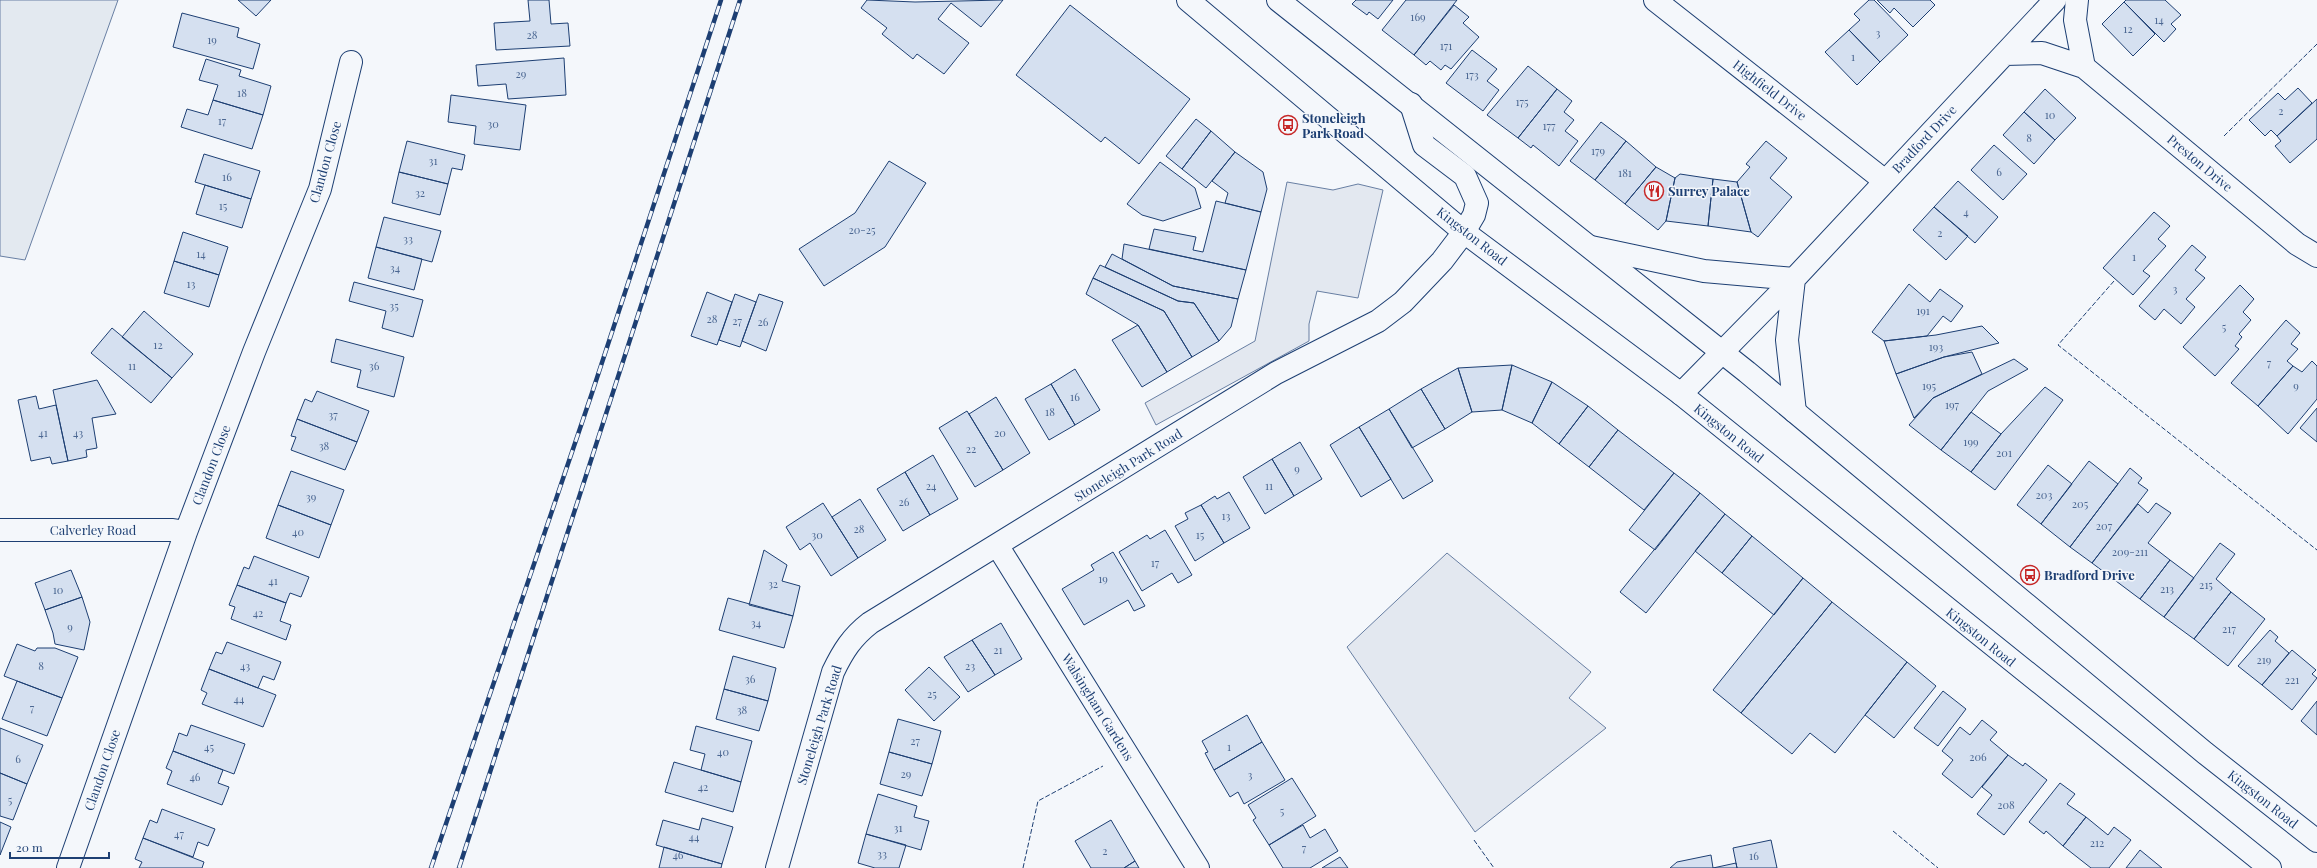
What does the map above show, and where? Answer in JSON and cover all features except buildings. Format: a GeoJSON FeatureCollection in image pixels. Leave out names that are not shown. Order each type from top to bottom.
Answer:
{"type":"FeatureCollection","features":[{"type":"Feature","properties":{"kind":"main road","name":"Kingston Road"},"geometry":{"type":"LineString","coordinates":[[1188,0],[1464,232],[1681,394],[2270,868]]}},
{"type":"Feature","properties":{"kind":"main road","name":"Kingston Road"},"geometry":{"type":"LineString","coordinates":[[1278,0],[1591,247],[1722,353],[2205,753],[2317,841]]}},
{"type":"Feature","properties":{"kind":"main road","name":"Highfield Drive"},"geometry":{"type":"LineString","coordinates":[[1655,0],[1885,181]]}},
{"type":"Feature","properties":{"kind":"main road","name":"Bradford Drive"},"geometry":{"type":"LineString","coordinates":[[1681,394],[1794,279],[2055,0]]}},
{"type":"Feature","properties":{"kind":"main road"},"geometry":{"type":"LineString","coordinates":[[2077,0],[2075,20],[2084,67]]}},
{"type":"Feature","properties":{"kind":"main road","name":"Preston Drive"},"geometry":{"type":"LineString","coordinates":[[2005,54],[2042,53],[2084,67],[2297,244],[2317,256]]}},
{"type":"Feature","properties":{"kind":"main road","name":"Clandon Close"},"geometry":{"type":"LineString","coordinates":[[68,868],[186,532],[254,352],[320,189],[351,62]]}},
{"type":"Feature","properties":{"kind":"main road","name":"Stoneleigh Park Road"},"geometry":{"type":"LineString","coordinates":[[777,868],[833,672],[844,649],[855,635],[870,623],[1276,373],[1378,320],[1403,302],[1425,280],[1464,232],[1474,215],[1477,203],[1473,191],[1465,176],[1424,145],[1411,104]]}},
{"type":"Feature","properties":{"kind":"main road"},"geometry":{"type":"LineString","coordinates":[[1591,247],[1704,271],[1794,279],[1787,340],[1794,412]]}},
{"type":"Feature","properties":{"kind":"main road","name":"Calverley Road"},"geometry":{"type":"LineString","coordinates":[[0,530],[173,530],[186,532]]}},
{"type":"Feature","properties":{"kind":"main road","name":"Walsingham Gardens"},"geometry":{"type":"LineString","coordinates":[[997,545],[1198,868]]}},
{"type":"Feature","properties":{"kind":"shaded area"},"geometry":{"type":"Polygon","coordinates":[[[0,0],[118,0],[25,260],[0,256],[0,0]]]}},
{"type":"Feature","properties":{"kind":"shaded area"},"geometry":{"type":"Polygon","coordinates":[[[1287,182],[1333,190],[1358,184],[1383,190],[1358,298],[1317,291],[1309,324],[1309,341],[1156,425],[1145,403],[1255,341],[1287,182]]]}},
{"type":"Feature","properties":{"kind":"shaded area"},"geometry":{"type":"Polygon","coordinates":[[[1447,553],[1591,672],[1569,698],[1606,728],[1475,832],[1347,647],[1447,553]]]}},
{"type":"Feature","properties":{"kind":"railway"},"geometry":{"type":"LineString","coordinates":[[431,868],[592,393],[721,0]]}},
{"type":"Feature","properties":{"kind":"railway"},"geometry":{"type":"LineString","coordinates":[[459,868],[740,0]]}},
{"type":"Feature","properties":{"kind":"fence"},"geometry":{"type":"LineString","coordinates":[[2224,136],[2317,44]]}},
{"type":"Feature","properties":{"kind":"fence"},"geometry":{"type":"LineString","coordinates":[[2114,281],[2058,345],[2317,550]]}},
{"type":"Feature","properties":{"kind":"fence"},"geometry":{"type":"LineString","coordinates":[[1023,868],[1038,801],[1103,766]]}},
{"type":"Feature","properties":{"kind":"fence"},"geometry":{"type":"LineString","coordinates":[[1893,831],[1938,868]]}},
{"type":"Feature","properties":{"kind":"fence"},"geometry":{"type":"LineString","coordinates":[[1474,840],[1494,868]]}},
{"type":"Feature","properties":{"kind":"place","name":"Stoneleigh Park Road"},"geometry":{"type":"Point","coordinates":[1288,125]}},
{"type":"Feature","properties":{"kind":"place","name":"Surrey Palace"},"geometry":{"type":"Point","coordinates":[1654,191]}},
{"type":"Feature","properties":{"kind":"place","name":"Bradford Drive"},"geometry":{"type":"Point","coordinates":[2030,575]}}]}
